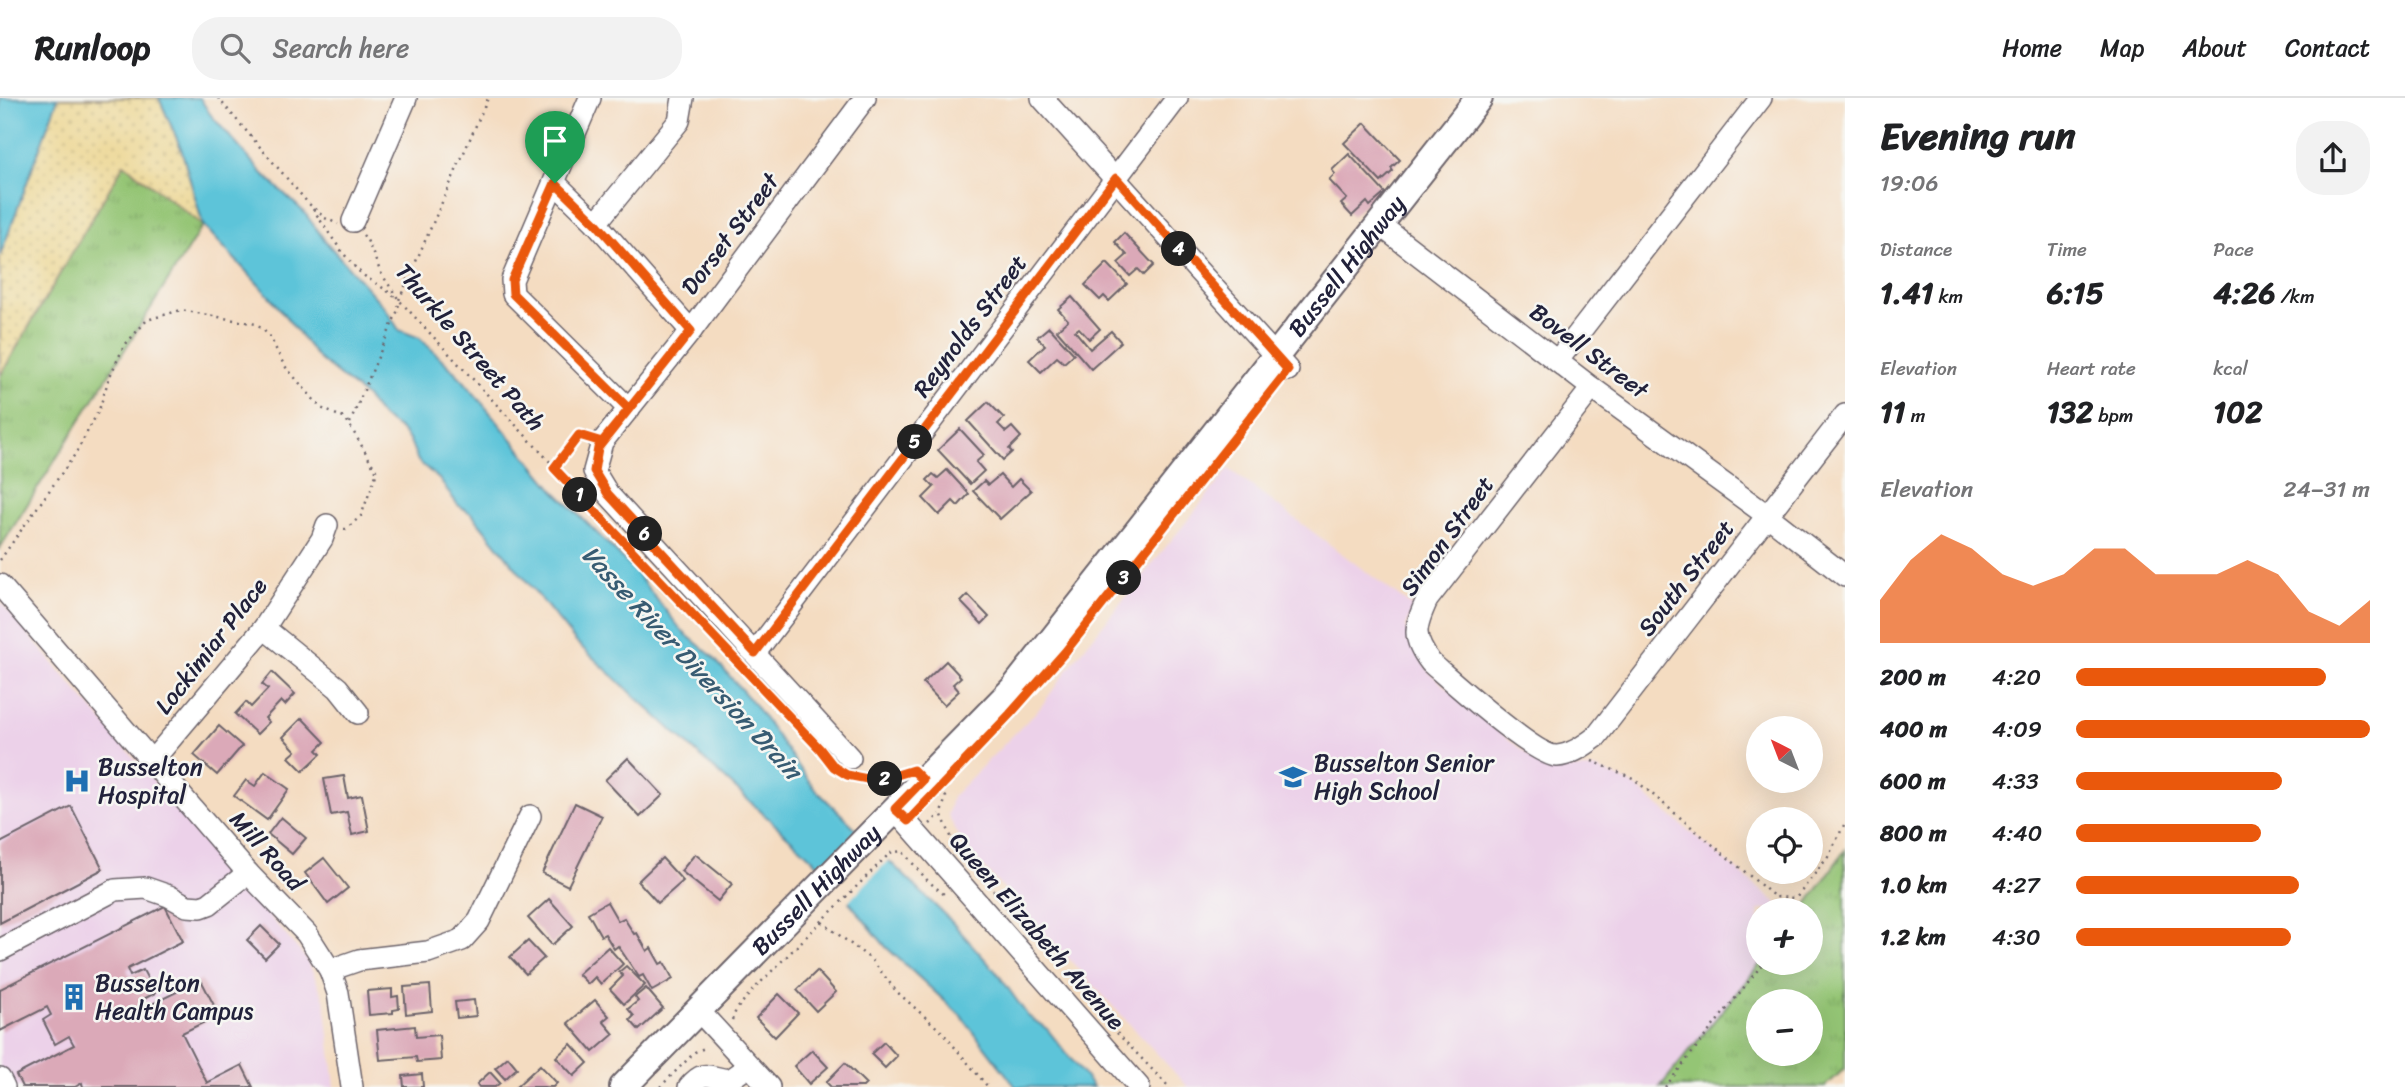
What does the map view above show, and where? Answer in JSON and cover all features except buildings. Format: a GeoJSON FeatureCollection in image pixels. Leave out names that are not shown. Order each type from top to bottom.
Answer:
{"type":"FeatureCollection","features":[{"type":"Feature","properties":{"kind":"main road","name":"Bussell Highway"},"geometry":{"type":"LineString","coordinates":[[1386,231],[1479,98]]}},
{"type":"Feature","properties":{"kind":"main road","name":"Bussell Highway"},"geometry":{"type":"LineString","coordinates":[[623,1087],[825,907],[881,845],[901,815],[931,784],[1010,714],[1065,652],[1386,231],[1500,98]]}},
{"type":"Feature","properties":{"kind":"main road","name":"Bussell Highway"},"geometry":{"type":"LineString","coordinates":[[645,1087],[704,1016]]}},
{"type":"Feature","properties":{"kind":"street"},"geometry":{"type":"LineString","coordinates":[[350,226],[406,98]]}},
{"type":"Feature","properties":{"kind":"street"},"geometry":{"type":"LineString","coordinates":[[590,98],[512,280],[513,294],[629,409]]}},
{"type":"Feature","properties":{"kind":"street"},"geometry":{"type":"LineString","coordinates":[[596,223],[679,121],[683,98]]}},
{"type":"Feature","properties":{"kind":"street","name":"Dorset Street"},"geometry":{"type":"LineString","coordinates":[[755,653],[608,494],[594,471],[602,442],[691,331],[864,98]]}},
{"type":"Feature","properties":{"kind":"street"},"geometry":{"type":"LineString","coordinates":[[1042,98],[1282,364]]}},
{"type":"Feature","properties":{"kind":"street","name":"Reynolds Street"},"geometry":{"type":"LineString","coordinates":[[755,653],[1177,98]]}},
{"type":"Feature","properties":{"kind":"street"},"geometry":{"type":"LineString","coordinates":[[1558,360],[1761,98]]}},
{"type":"Feature","properties":{"kind":"street"},"geometry":{"type":"LineString","coordinates":[[555,183],[596,223],[691,331]]}},
{"type":"Feature","properties":{"kind":"street","name":"Bovell Street"},"geometry":{"type":"LineString","coordinates":[[1386,231],[1845,576]]}},
{"type":"Feature","properties":{"kind":"street","name":"Simon Street"},"geometry":{"type":"LineString","coordinates":[[1558,755],[1534,747],[1432,663],[1419,647],[1416,626],[1427,600],[1592,388]]}},
{"type":"Feature","properties":{"kind":"street","name":"South Street"},"geometry":{"type":"LineString","coordinates":[[1558,755],[1573,752],[1596,737],[1845,415]]}},
{"type":"Feature","properties":{"kind":"street","name":"Lockimiar Place"},"geometry":{"type":"LineString","coordinates":[[152,761],[264,628],[322,539],[327,525]]}},
{"type":"Feature","properties":{"kind":"street","name":"Mill Road"},"geometry":{"type":"LineString","coordinates":[[0,585],[248,873],[307,934],[330,970],[338,993],[352,1087]]}},
{"type":"Feature","properties":{"kind":"street"},"geometry":{"type":"LineString","coordinates":[[264,628],[338,688],[358,713]]}},
{"type":"Feature","properties":{"kind":"street"},"geometry":{"type":"LineString","coordinates":[[755,653],[849,766]]}},
{"type":"Feature","properties":{"kind":"street","name":"Queen Elizabeth Avenue"},"geometry":{"type":"LineString","coordinates":[[901,815],[1139,1087]]}},
{"type":"Feature","properties":{"kind":"street"},"geometry":{"type":"LineString","coordinates":[[330,970],[359,960],[428,951],[462,940],[479,920],[530,816]]}},
{"type":"Feature","properties":{"kind":"street"},"geometry":{"type":"LineString","coordinates":[[0,950],[115,890],[146,888],[187,906],[201,907],[209,904],[248,873]]}},
{"type":"Feature","properties":{"kind":"street"},"geometry":{"type":"LineString","coordinates":[[704,1016],[769,1087]]}},
{"type":"Feature","properties":{"kind":"street"},"geometry":{"type":"LineString","coordinates":[[689,1087],[698,1076],[708,1074],[729,1080],[749,1066]]}},
{"type":"Feature","properties":{"kind":"street"},"geometry":{"type":"LineString","coordinates":[[0,1079],[4,1087]]}},
{"type":"Feature","properties":{"kind":"path","name":"Thurkle Street Path"},"geometry":{"type":"LineString","coordinates":[[218,98],[308,203],[325,218],[350,226],[368,240],[381,273],[398,300],[697,619]]}},
{"type":"Feature","properties":{"kind":"path"},"geometry":{"type":"LineString","coordinates":[[350,425],[398,310],[398,300],[488,98]]}},
{"type":"Feature","properties":{"kind":"path"},"geometry":{"type":"LineString","coordinates":[[308,203],[356,267],[398,300]]}},
{"type":"Feature","properties":{"kind":"path"},"geometry":{"type":"LineString","coordinates":[[0,560],[76,453],[99,410],[109,378],[124,346],[148,320],[181,310],[256,324],[269,335],[284,365],[321,408],[346,419],[377,471],[361,516],[346,529],[327,525]]}},
{"type":"Feature","properties":{"kind":"path"},"geometry":{"type":"LineString","coordinates":[[554,468],[579,435],[602,442]]}},
{"type":"Feature","properties":{"kind":"path"},"geometry":{"type":"LineString","coordinates":[[1558,755],[1566,763],[1595,761],[1633,778],[1775,897],[1796,898],[1828,858],[1845,823]]}},
{"type":"Feature","properties":{"kind":"path"},"geometry":{"type":"LineString","coordinates":[[849,766],[878,781],[913,770],[946,797],[941,813],[953,841],[1030,936]]}},
{"type":"Feature","properties":{"kind":"path"},"geometry":{"type":"LineString","coordinates":[[735,1030],[732,1020],[736,1010],[881,845]]}},
{"type":"Feature","properties":{"kind":"path"},"geometry":{"type":"LineString","coordinates":[[825,907],[896,991],[942,1032],[988,1087]]}},
{"type":"Feature","properties":{"kind":"path"},"geometry":{"type":"LineString","coordinates":[[1665,1087],[1754,975]]}},
{"type":"Feature","properties":{"kind":"path"},"geometry":{"type":"LineString","coordinates":[[1116,1032],[1169,1087]]}},
{"type":"Feature","properties":{"kind":"path"},"geometry":{"type":"LineString","coordinates":[[660,1087],[701,1047],[713,1049]]}},
{"type":"Feature","properties":{"kind":"shaded area","name":"Busselton Senior High School"},"geometry":{"type":"Polygon","coordinates":[[[1229,469],[1413,607],[1406,627],[1411,645],[1431,674],[1535,761],[1575,769],[1597,769],[1632,784],[1746,878],[1746,884],[1753,884],[1770,898],[1746,898],[1746,975],[1751,975],[1660,1087],[1188,1087],[963,845],[948,815],[952,797],[1040,708],[1073,662],[1229,469]]]}},
{"type":"Feature","properties":{"kind":"shaded area","name":"Busselton Hospital"},"geometry":{"type":"Polygon","coordinates":[[[0,601],[308,961],[325,1001],[335,1087],[0,1087],[0,601]]]}},
{"type":"Feature","properties":{"kind":"green space"},"geometry":{"type":"Polygon","coordinates":[[[124,163],[203,225],[0,548],[0,376],[124,163]]]}},
{"type":"Feature","properties":{"kind":"green space"},"geometry":{"type":"Polygon","coordinates":[[[1845,850],[1845,1068],[1825,1087],[1660,1087],[1751,975],[1823,975],[1823,898],[1811,898],[1845,850]]]}},
{"type":"Feature","properties":{"kind":"sand"},"geometry":{"type":"Polygon","coordinates":[[[58,98],[159,98],[181,148],[203,225],[124,164],[0,376],[0,256],[58,98]]]}},
{"type":"Feature","properties":{"kind":"water"},"geometry":{"type":"Polygon","coordinates":[[[0,98],[58,98],[0,256],[0,98]]]}},
{"type":"Feature","properties":{"kind":"water","name":"Vasse River Diversion Drain"},"geometry":{"type":"Polygon","coordinates":[[[159,98],[200,98],[210,114],[261,172],[304,212],[326,242],[385,308],[399,330],[420,338],[463,380],[554,490],[631,567],[683,632],[712,656],[754,704],[814,788],[950,920],[998,974],[1028,1016],[1047,1029],[1093,1087],[1016,1087],[961,1016],[886,947],[819,865],[576,642],[472,514],[458,505],[439,479],[418,461],[410,441],[400,429],[382,417],[365,396],[319,359],[271,298],[203,225],[181,148],[159,98]]]}},
{"type":"Feature","properties":{"kind":"pier"},"geometry":{"type":"Polygon","coordinates":[[[863,830],[891,858],[846,904],[820,873],[863,830]]]}},
{"type":"Feature","properties":{"kind":"place","name":"Busselton Senior High School"},"geometry":{"type":"Point","coordinates":[1293,777]}},
{"type":"Feature","properties":{"kind":"place","name":"Busselton Hospital"},"geometry":{"type":"Point","coordinates":[77,781]}},
{"type":"Feature","properties":{"kind":"place","name":"Busselton Health Campus"},"geometry":{"type":"Point","coordinates":[74,997]}},
{"type":"Feature","properties":{"kind":"route"},"geometry":{"type":"LineString","coordinates":[[555,183],[512,280],[513,294],[629,409],[602,442],[579,435],[554,468],[834,767],[847,775],[878,781],[913,770],[923,780],[895,809],[908,821],[1065,652],[1288,370],[1116,178],[755,653],[608,494],[594,471],[598,448],[602,442],[629,409],[691,331],[596,223],[555,183]]}}]}
